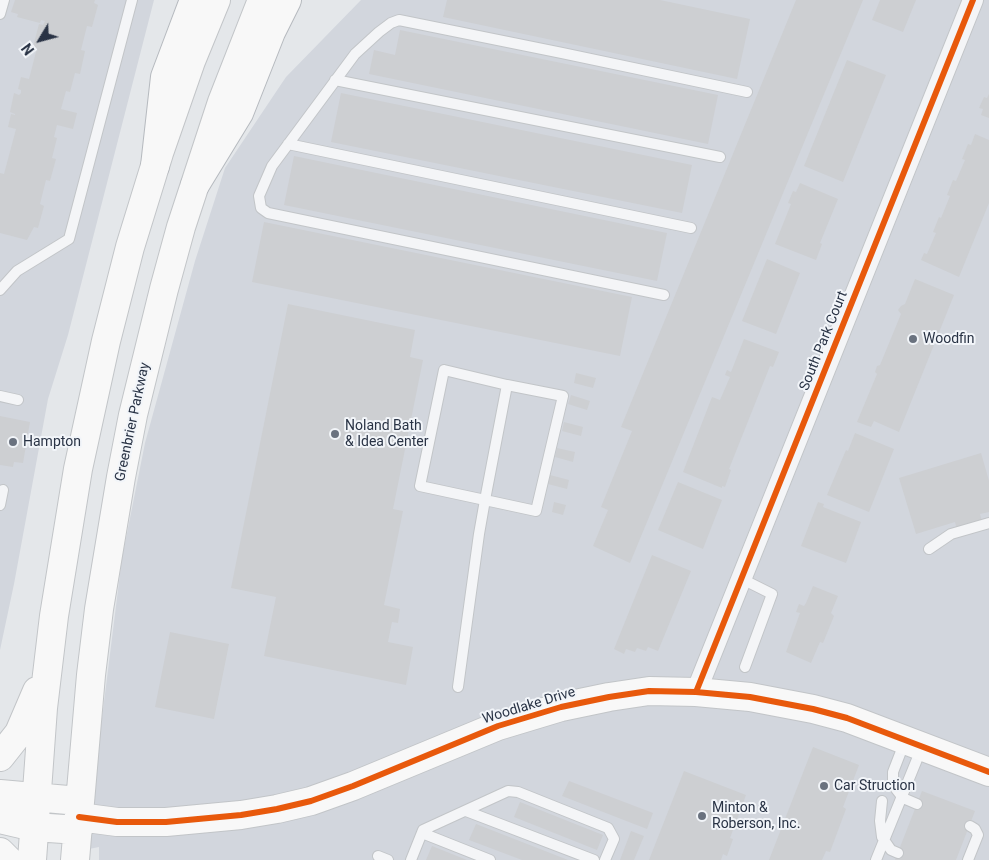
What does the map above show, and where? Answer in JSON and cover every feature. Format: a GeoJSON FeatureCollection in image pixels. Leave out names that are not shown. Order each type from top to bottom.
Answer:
{"type":"FeatureCollection","features":[{"type":"Feature","properties":{"kind":"main road"},"geometry":{"type":"LineString","coordinates":[[155,166],[165,77],[194,0]]}},
{"type":"Feature","properties":{"kind":"main road"},"geometry":{"type":"LineString","coordinates":[[32,860],[42,708],[54,616],[78,469],[130,247],[155,166],[191,62],[216,0]]}},
{"type":"Feature","properties":{"kind":"main road","name":"Greenbrier Parkway"},"geometry":{"type":"LineString","coordinates":[[75,860],[92,665],[106,562],[138,397],[164,289],[195,185],[222,102],[262,0]]}},
{"type":"Feature","properties":{"kind":"main road"},"geometry":{"type":"LineString","coordinates":[[195,185],[239,113],[271,32],[286,0]]}},
{"type":"Feature","properties":{"kind":"main road"},"geometry":{"type":"LineString","coordinates":[[0,757],[18,733],[47,670]]}},
{"type":"Feature","properties":{"kind":"main road","name":"Woodlake Drive"},"geometry":{"type":"LineString","coordinates":[[0,794],[36,797],[79,816],[117,822],[166,822],[241,815],[311,801],[498,726],[561,707],[609,696],[649,691],[750,696],[813,708],[847,718],[989,772]]}},
{"type":"Feature","properties":{"kind":"main road","name":"Woodlake Drive"},"geometry":{"type":"LineString","coordinates":[[0,819],[34,826],[79,816]]}},
{"type":"Feature","properties":{"kind":"main road"},"geometry":{"type":"LineString","coordinates":[[0,852],[8,860]]}},
{"type":"Feature","properties":{"kind":"street","name":"South Park Court"},"geometry":{"type":"LineString","coordinates":[[696,692],[973,0]]}},
{"type":"Feature","properties":{"kind":"lane"},"geometry":{"type":"LineString","coordinates":[[0,14],[4,0]]}},
{"type":"Feature","properties":{"kind":"lane"},"geometry":{"type":"LineString","coordinates":[[0,290],[17,270],[69,239],[132,0]]}},
{"type":"Feature","properties":{"kind":"lane"},"geometry":{"type":"LineString","coordinates":[[664,295],[268,213],[261,208],[259,196],[272,166],[355,54],[391,22],[399,20],[562,52],[747,92]]}},
{"type":"Feature","properties":{"kind":"lane"},"geometry":{"type":"LineString","coordinates":[[335,80],[720,158]]}},
{"type":"Feature","properties":{"kind":"lane"},"geometry":{"type":"LineString","coordinates":[[288,144],[691,228]]}},
{"type":"Feature","properties":{"kind":"lane"},"geometry":{"type":"LineString","coordinates":[[444,370],[507,385],[563,396],[536,511],[420,486],[444,370]]}},
{"type":"Feature","properties":{"kind":"lane"},"geometry":{"type":"LineString","coordinates":[[458,688],[479,534],[507,385]]}},
{"type":"Feature","properties":{"kind":"lane"},"geometry":{"type":"LineString","coordinates":[[0,396],[18,400]]}},
{"type":"Feature","properties":{"kind":"lane"},"geometry":{"type":"LineString","coordinates":[[0,505],[3,490]]}},
{"type":"Feature","properties":{"kind":"lane"},"geometry":{"type":"LineString","coordinates":[[929,549],[951,534],[989,523]]}},
{"type":"Feature","properties":{"kind":"lane"},"geometry":{"type":"LineString","coordinates":[[742,579],[772,594],[745,667]]}},
{"type":"Feature","properties":{"kind":"lane"},"geometry":{"type":"LineString","coordinates":[[914,743],[893,772],[893,781],[902,797],[909,802],[917,804]]}},
{"type":"Feature","properties":{"kind":"lane"},"geometry":{"type":"LineString","coordinates":[[876,860],[902,797],[914,743]]}},
{"type":"Feature","properties":{"kind":"lane"},"geometry":{"type":"LineString","coordinates":[[411,860],[423,830],[508,791],[518,792],[608,828],[614,839],[605,860]]}},
{"type":"Feature","properties":{"kind":"lane"},"geometry":{"type":"LineString","coordinates":[[882,801],[880,830],[884,841],[891,850],[898,853]]}},
{"type":"Feature","properties":{"kind":"lane"},"geometry":{"type":"LineString","coordinates":[[466,811],[594,860]]}},
{"type":"Feature","properties":{"kind":"lane"},"geometry":{"type":"LineString","coordinates":[[968,860],[978,835],[975,828],[970,826]]}},
{"type":"Feature","properties":{"kind":"lane"},"geometry":{"type":"LineString","coordinates":[[422,833],[490,860]]}},
{"type":"Feature","properties":{"kind":"lane"},"geometry":{"type":"LineString","coordinates":[[378,856],[388,860]]}},
{"type":"Feature","properties":{"kind":"shaded area"},"geometry":{"type":"Polygon","coordinates":[[[4,0],[154,0],[68,335],[48,399],[0,650],[0,14],[4,0]]]}},
{"type":"Feature","properties":{"kind":"shaded area"},"geometry":{"type":"Polygon","coordinates":[[[361,0],[989,0],[989,860],[99,860],[99,847],[89,849],[95,774],[122,558],[145,443],[195,261],[225,168],[286,77],[361,0]]]}},
{"type":"Feature","properties":{"kind":"building"},"geometry":{"type":"Polygon","coordinates":[[[15,0],[95,0],[94,3],[98,5],[92,27],[87,26],[81,50],[85,51],[80,74],[75,73],[70,92],[66,91],[61,109],[77,113],[73,129],[57,125],[54,137],[57,138],[52,158],[56,159],[50,181],[46,180],[40,204],[44,206],[38,228],[34,227],[27,240],[0,233],[0,173],[4,174],[16,129],[8,127],[11,114],[15,115],[10,112],[14,93],[19,95],[21,93],[21,90],[18,89],[21,77],[29,79],[37,48],[33,47],[39,24],[43,25],[45,21],[41,20],[40,23],[17,17],[18,14],[11,12],[15,0]]]}},
{"type":"Feature","properties":{"kind":"building"},"geometry":{"type":"Polygon","coordinates":[[[447,0],[660,0],[750,19],[737,79],[443,17],[447,0]]]}},
{"type":"Feature","properties":{"kind":"building"},"geometry":{"type":"Polygon","coordinates":[[[796,0],[863,0],[630,563],[593,546],[608,510],[601,507],[632,431],[621,427],[796,0]]]}},
{"type":"Feature","properties":{"kind":"building"},"geometry":{"type":"Polygon","coordinates":[[[880,0],[916,0],[903,32],[872,20],[880,0]]]}},
{"type":"Feature","properties":{"kind":"building"},"geometry":{"type":"Polygon","coordinates":[[[400,30],[718,95],[708,144],[369,74],[374,50],[395,55],[400,30]]]}},
{"type":"Feature","properties":{"kind":"building"},"geometry":{"type":"Polygon","coordinates":[[[847,60],[886,75],[843,182],[804,166],[847,60]]]}},
{"type":"Feature","properties":{"kind":"building"},"geometry":{"type":"Polygon","coordinates":[[[341,93],[692,165],[682,213],[331,142],[341,93]]]}},
{"type":"Feature","properties":{"kind":"building"},"geometry":{"type":"Polygon","coordinates":[[[989,94],[989,118],[981,115],[983,109],[979,108],[984,97],[987,98],[989,94]]]}},
{"type":"Feature","properties":{"kind":"building"},"geometry":{"type":"Polygon","coordinates":[[[975,134],[989,140],[989,203],[959,277],[921,260],[924,253],[927,254],[936,233],[933,232],[950,196],[947,195],[953,180],[956,181],[965,160],[962,159],[968,144],[971,145],[975,134]]]}},
{"type":"Feature","properties":{"kind":"building"},"geometry":{"type":"Polygon","coordinates":[[[294,156],[667,233],[657,281],[284,205],[294,156]]]}},
{"type":"Feature","properties":{"kind":"building"},"geometry":{"type":"Polygon","coordinates":[[[800,183],[838,199],[820,243],[822,244],[816,260],[775,244],[791,204],[788,203],[793,191],[796,192],[800,183]]]}},
{"type":"Feature","properties":{"kind":"building"},"geometry":{"type":"Polygon","coordinates":[[[264,222],[632,297],[620,356],[252,282],[264,222]]]}},
{"type":"Feature","properties":{"kind":"building"},"geometry":{"type":"Polygon","coordinates":[[[767,259],[800,273],[776,334],[742,321],[767,259]]]}},
{"type":"Feature","properties":{"kind":"building","name":"Woodfin"},"geometry":{"type":"Polygon","coordinates":[[[915,279],[954,295],[899,432],[874,421],[871,427],[857,422],[877,374],[875,372],[877,366],[880,365],[901,314],[898,310],[905,304],[915,279]]]}},
{"type":"Feature","properties":{"kind":"building","name":"Noland Bath & Idea Center"},"geometry":{"type":"Polygon","coordinates":[[[288,304],[415,330],[410,357],[423,360],[393,509],[403,511],[384,605],[400,609],[398,623],[392,622],[388,642],[413,647],[406,685],[264,656],[276,597],[231,588],[288,304]]]}},
{"type":"Feature","properties":{"kind":"building"},"geometry":{"type":"Polygon","coordinates":[[[744,339],[779,352],[773,367],[770,366],[729,469],[731,470],[725,487],[722,486],[722,488],[683,472],[712,397],[720,400],[730,377],[725,375],[727,370],[731,372],[744,339]]]}},
{"type":"Feature","properties":{"kind":"building"},"geometry":{"type":"Polygon","coordinates":[[[576,373],[596,378],[593,388],[574,383],[576,373]]]}},
{"type":"Feature","properties":{"kind":"building"},"geometry":{"type":"Polygon","coordinates":[[[571,395],[590,401],[587,410],[568,404],[571,395]]]}},
{"type":"Feature","properties":{"kind":"building","name":"Hampton"},"geometry":{"type":"Polygon","coordinates":[[[0,416],[30,422],[23,463],[14,462],[13,467],[0,465],[0,416]]]}},
{"type":"Feature","properties":{"kind":"building"},"geometry":{"type":"Polygon","coordinates":[[[564,422],[583,427],[581,436],[562,431],[564,422]]]}},
{"type":"Feature","properties":{"kind":"building"},"geometry":{"type":"Polygon","coordinates":[[[855,433],[894,449],[869,512],[827,495],[855,433]]]}},
{"type":"Feature","properties":{"kind":"building"},"geometry":{"type":"Polygon","coordinates":[[[557,448],[575,452],[573,462],[555,457],[557,448]]]}},
{"type":"Feature","properties":{"kind":"building"},"geometry":{"type":"Polygon","coordinates":[[[981,453],[989,481],[989,512],[980,514],[984,529],[959,536],[955,522],[916,534],[899,478],[981,453]]]}},
{"type":"Feature","properties":{"kind":"building"},"geometry":{"type":"Polygon","coordinates":[[[550,475],[569,480],[567,489],[548,484],[550,475]]]}},
{"type":"Feature","properties":{"kind":"building"},"geometry":{"type":"Polygon","coordinates":[[[678,482],[722,500],[703,549],[658,530],[678,482]]]}},
{"type":"Feature","properties":{"kind":"building"},"geometry":{"type":"Polygon","coordinates":[[[554,502],[566,505],[563,515],[552,512],[554,502]]]}},
{"type":"Feature","properties":{"kind":"building"},"geometry":{"type":"Polygon","coordinates":[[[818,502],[824,504],[823,507],[861,522],[846,563],[801,546],[818,502]]]}},
{"type":"Feature","properties":{"kind":"building"},"geometry":{"type":"Polygon","coordinates":[[[652,555],[691,571],[658,651],[648,647],[646,651],[637,648],[635,652],[626,649],[624,654],[614,649],[652,555]]]}},
{"type":"Feature","properties":{"kind":"building"},"geometry":{"type":"Polygon","coordinates":[[[813,586],[838,596],[831,613],[834,616],[823,643],[820,642],[811,663],[786,652],[800,613],[796,612],[799,604],[804,606],[813,586]]]}},
{"type":"Feature","properties":{"kind":"building"},"geometry":{"type":"Polygon","coordinates":[[[170,632],[229,644],[214,719],[155,707],[170,632]]]}},
{"type":"Feature","properties":{"kind":"building","name":"Car Struction"},"geometry":{"type":"Polygon","coordinates":[[[813,747],[859,765],[843,807],[846,809],[830,852],[826,851],[822,860],[769,860],[813,747]]]}},
{"type":"Feature","properties":{"kind":"building","name":"Minton & Roberson, Inc."},"geometry":{"type":"Polygon","coordinates":[[[684,771],[746,795],[730,838],[733,839],[727,856],[723,854],[721,860],[649,860],[684,771]]]}},
{"type":"Feature","properties":{"kind":"building"},"geometry":{"type":"Polygon","coordinates":[[[569,781],[653,813],[647,829],[562,796],[569,781]]]}},
{"type":"Feature","properties":{"kind":"building"},"geometry":{"type":"Polygon","coordinates":[[[922,791],[975,811],[956,860],[895,860],[922,791]]]}},
{"type":"Feature","properties":{"kind":"building"},"geometry":{"type":"Polygon","coordinates":[[[520,802],[603,835],[597,850],[514,817],[520,802]]]}},
{"type":"Feature","properties":{"kind":"building"},"geometry":{"type":"Polygon","coordinates":[[[476,824],[568,860],[522,860],[469,840],[476,824]]]}},
{"type":"Feature","properties":{"kind":"building"},"geometry":{"type":"Polygon","coordinates":[[[631,831],[644,836],[634,860],[620,860],[631,831]]]}},
{"type":"Feature","properties":{"kind":"building"},"geometry":{"type":"Polygon","coordinates":[[[432,846],[467,860],[426,860],[432,846]]]}},
{"type":"Feature","properties":{"kind":"cycle path"},"geometry":{"type":"LineString","coordinates":[[696,692],[973,0]]}},
{"type":"Feature","properties":{"kind":"cycle path"},"geometry":{"type":"LineString","coordinates":[[79,817],[117,822],[166,822],[241,815],[277,809],[311,801],[353,786],[498,726],[561,707],[649,691],[696,692],[750,697],[813,709],[847,718],[989,772]]}},
{"type":"Feature","properties":{"kind":"place","name":"Woodfin"},"geometry":{"type":"Point","coordinates":[913,339]}},
{"type":"Feature","properties":{"kind":"place","name":"Noland Bath & Idea Center"},"geometry":{"type":"Point","coordinates":[335,434]}},
{"type":"Feature","properties":{"kind":"place","name":"Hampton"},"geometry":{"type":"Point","coordinates":[13,442]}},
{"type":"Feature","properties":{"kind":"place","name":"Car Struction"},"geometry":{"type":"Point","coordinates":[824,786]}},
{"type":"Feature","properties":{"kind":"place","name":"Minton & Roberson, Inc."},"geometry":{"type":"Point","coordinates":[702,816]}}]}
